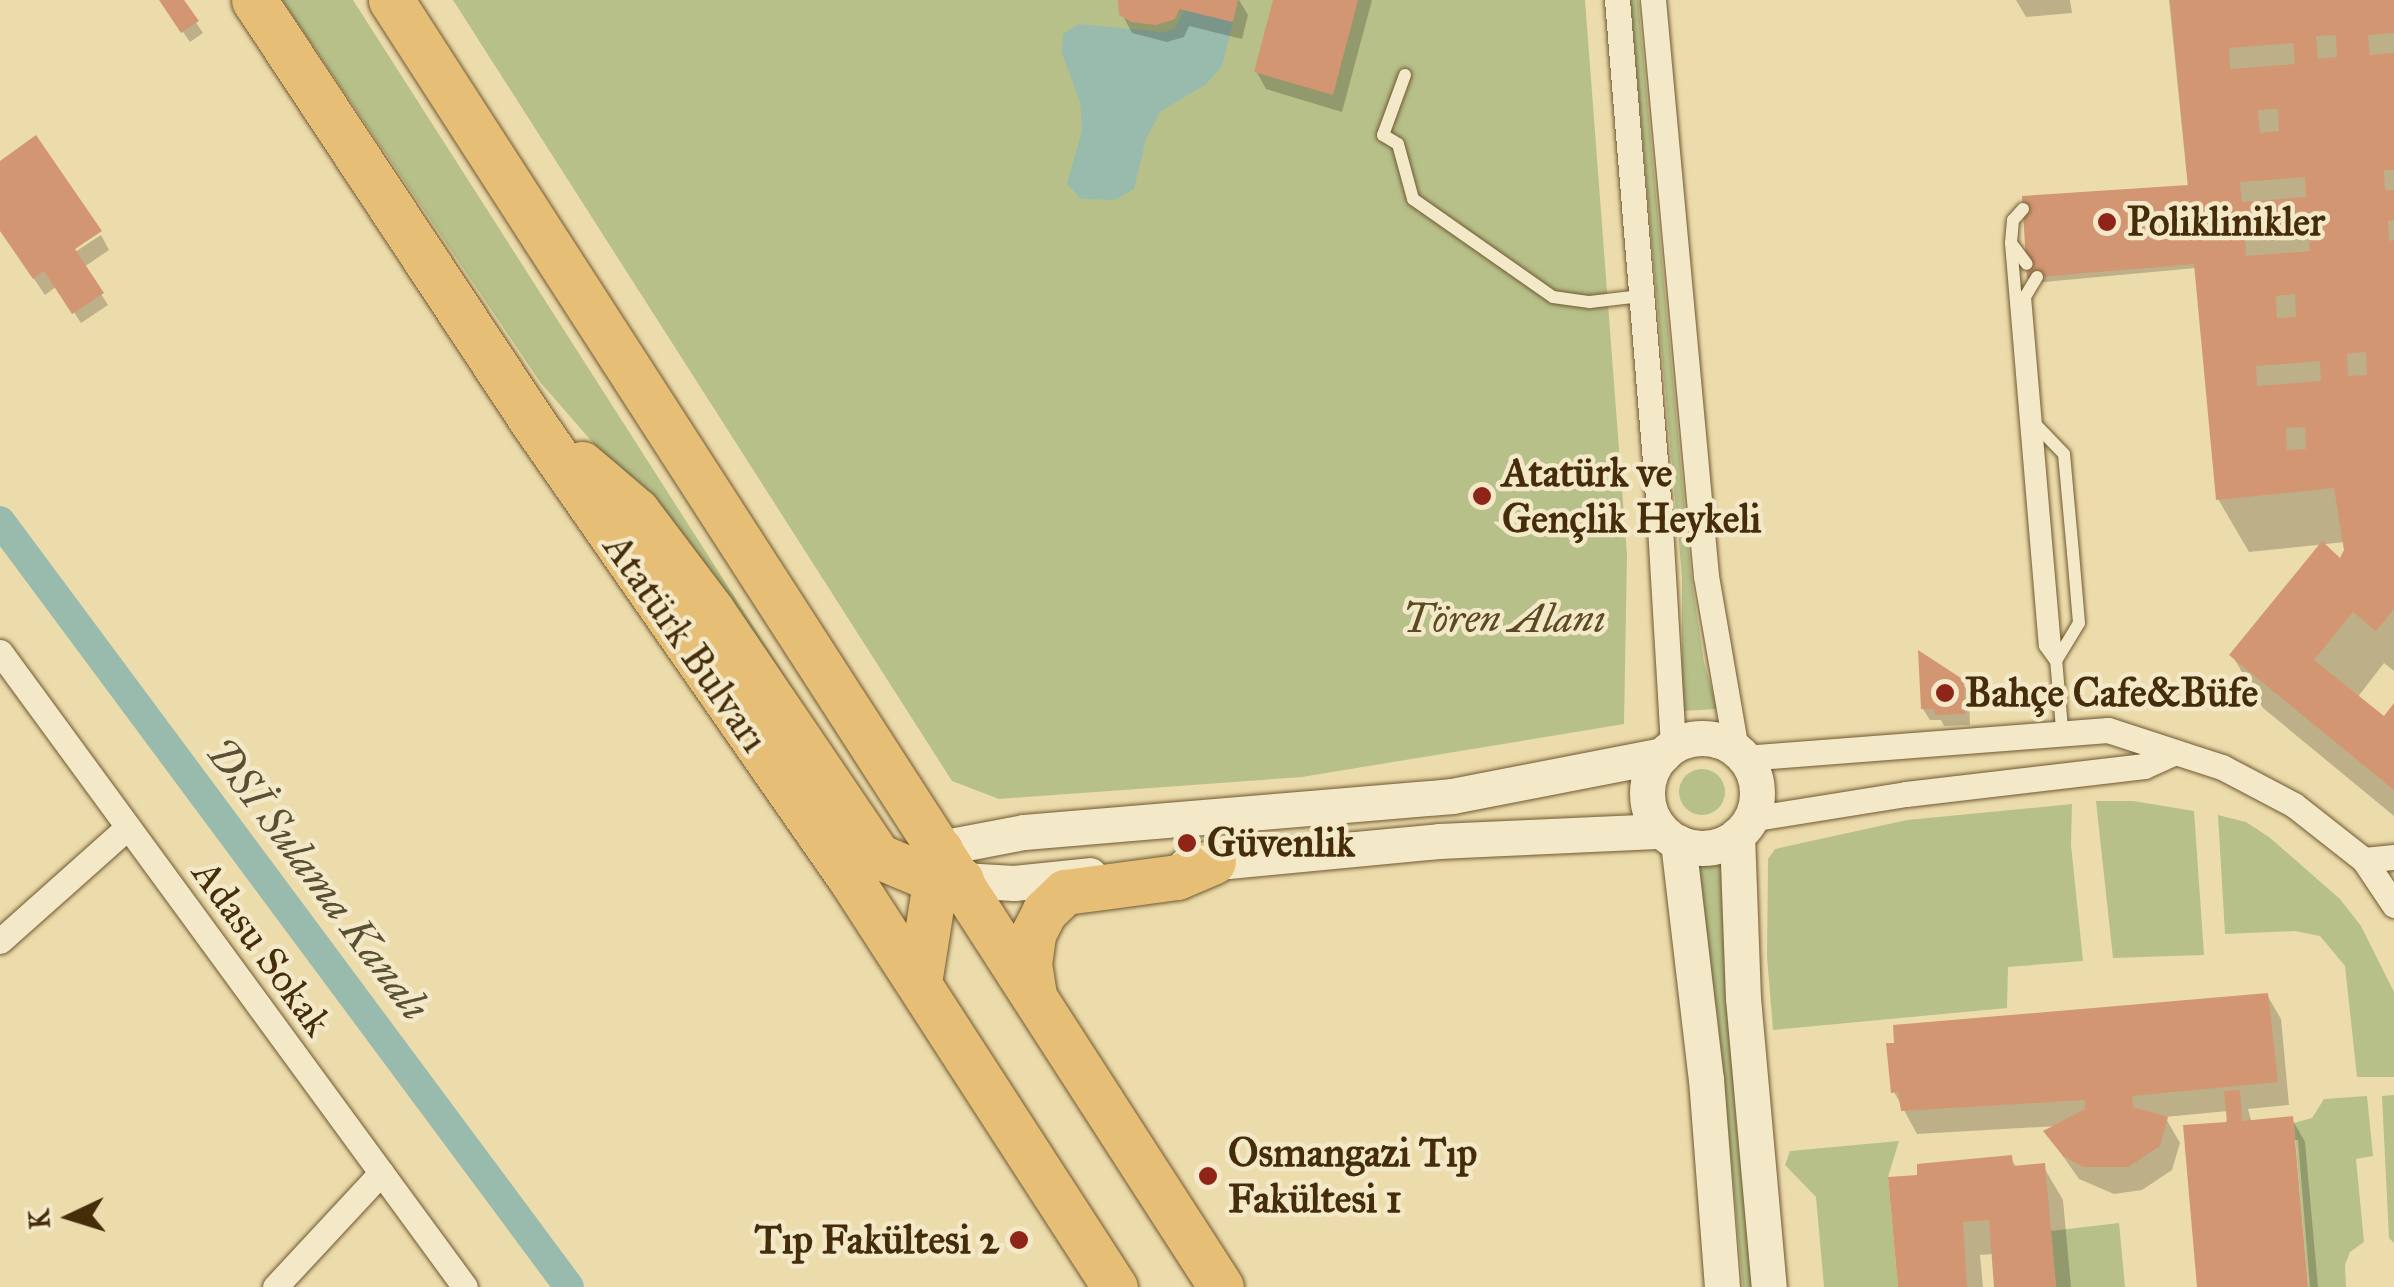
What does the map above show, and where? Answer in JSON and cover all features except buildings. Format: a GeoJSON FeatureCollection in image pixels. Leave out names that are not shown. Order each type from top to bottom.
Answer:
{"type":"FeatureCollection","features":[{"type":"Feature","properties":{"kind":"highway","name":"Atatürk Bulvarı"},"geometry":{"type":"LineString","coordinates":[[254,0],[534,424],[919,983],[1115,1287]]}},
{"type":"Feature","properties":{"kind":"highway"},"geometry":{"type":"LineString","coordinates":[[391,0],[945,869],[1034,996],[1220,1287]]}},
{"type":"Feature","properties":{"kind":"highway"},"geometry":{"type":"LineString","coordinates":[[534,424],[636,511],[713,612],[878,856],[945,869]]}},
{"type":"Feature","properties":{"kind":"highway"},"geometry":{"type":"LineString","coordinates":[[1034,996],[1029,964],[1034,934],[1044,912],[1065,892],[1177,877],[1213,862]]}},
{"type":"Feature","properties":{"kind":"highway"},"geometry":{"type":"LineString","coordinates":[[919,983],[945,869]]}},
{"type":"Feature","properties":{"kind":"street"},"geometry":{"type":"LineString","coordinates":[[1618,0],[1641,296],[1668,750],[1651,772],[1647,792],[1650,813],[1670,836],[1706,1079],[1722,1287]]}},
{"type":"Feature","properties":{"kind":"street"},"geometry":{"type":"LineString","coordinates":[[1653,0],[1706,576],[1740,754],[1756,788],[1744,827],[1743,998],[1769,1287]]}},
{"type":"Feature","properties":{"kind":"street","name":"Adasu Sokak"},"geometry":{"type":"LineString","coordinates":[[0,652],[465,1287]]}},
{"type":"Feature","properties":{"kind":"street"},"geometry":{"type":"LineString","coordinates":[[945,869],[1024,832],[1452,796],[1711,739],[1740,754],[2108,730],[2222,767],[2266,789],[2320,823],[2364,860],[2394,905]]}},
{"type":"Feature","properties":{"kind":"street"},"geometry":{"type":"LineString","coordinates":[[2062,732],[2066,776]]}},
{"type":"Feature","properties":{"kind":"street"},"geometry":{"type":"LineString","coordinates":[[945,869],[1014,883],[1440,841],[1670,836],[1713,847],[1744,827],[1906,794],[2144,766],[2174,752]]}},
{"type":"Feature","properties":{"kind":"street"},"geometry":{"type":"LineString","coordinates":[[0,942],[127,828]]}},
{"type":"Feature","properties":{"kind":"street"},"geometry":{"type":"LineString","coordinates":[[2364,860],[2394,857]]}},
{"type":"Feature","properties":{"kind":"street"},"geometry":{"type":"LineString","coordinates":[[275,1287],[381,1173]]}},
{"type":"Feature","properties":{"kind":"lane"},"geometry":{"type":"LineString","coordinates":[[1406,76],[1383,135],[1398,144],[1413,199],[1553,296],[1590,302],[1641,296]]}},
{"type":"Feature","properties":{"kind":"lane"},"geometry":{"type":"LineString","coordinates":[[2023,209],[2013,220],[2011,243],[2045,646],[2056,661]]}},
{"type":"Feature","properties":{"kind":"lane"},"geometry":{"type":"LineString","coordinates":[[2011,243],[2027,264]]}},
{"type":"Feature","properties":{"kind":"lane"},"geometry":{"type":"LineString","coordinates":[[2037,278],[2025,297],[2062,732]]}},
{"type":"Feature","properties":{"kind":"lane"},"geometry":{"type":"LineString","coordinates":[[2036,424],[2064,454],[2079,623],[2056,661]]}},
{"type":"Feature","properties":{"kind":"green space"},"geometry":{"type":"Polygon","coordinates":[[[282,0],[353,0],[890,840],[656,515],[540,382],[282,0]]]}},
{"type":"Feature","properties":{"kind":"green space","name":"Tören Alanı"},"geometry":{"type":"Polygon","coordinates":[[[453,0],[1585,0],[1627,555],[1624,724],[1302,777],[999,799],[952,781],[453,0]]]}},
{"type":"Feature","properties":{"kind":"green space"},"geometry":{"type":"Polygon","coordinates":[[[1630,0],[1638,0],[1691,576],[1704,662],[1717,709],[1682,711],[1682,577],[1630,0]]]}},
{"type":"Feature","properties":{"kind":"green space"},"geometry":{"type":"Polygon","coordinates":[[[1702,769],[1718,776],[1725,792],[1718,808],[1702,815],[1686,808],[1679,792],[1686,776],[1702,769]]]}},
{"type":"Feature","properties":{"kind":"green space"},"geometry":{"type":"Polygon","coordinates":[[[2096,801],[2133,801],[2194,811],[2204,955],[2113,958],[2096,801]]]}},
{"type":"Feature","properties":{"kind":"green space"},"geometry":{"type":"Polygon","coordinates":[[[2072,804],[2071,845],[2083,961],[2008,967],[2007,1008],[1773,1030],[1767,956],[1768,859],[1775,849],[1907,820],[2072,804]]]}},
{"type":"Feature","properties":{"kind":"green space"},"geometry":{"type":"Polygon","coordinates":[[[2218,815],[2246,822],[2269,837],[2340,899],[2361,926],[2394,992],[2394,1077],[2357,1077],[2345,966],[2320,936],[2295,931],[2225,934],[2218,815]]]}},
{"type":"Feature","properties":{"kind":"green space"},"geometry":{"type":"Polygon","coordinates":[[[1731,863],[1735,1110],[1752,1287],[1743,1287],[1718,1019],[1694,866],[1731,863]]]}},
{"type":"Feature","properties":{"kind":"green space"},"geometry":{"type":"Polygon","coordinates":[[[2394,1095],[2394,1243],[2389,1238],[2382,1096],[2394,1095]]]}},
{"type":"Feature","properties":{"kind":"green space"},"geometry":{"type":"Polygon","coordinates":[[[2367,1096],[2373,1156],[2356,1159],[2364,1242],[2350,1252],[2345,1265],[2346,1287],[2308,1287],[2294,1123],[2312,1118],[2324,1099],[2367,1096]]]}},
{"type":"Feature","properties":{"kind":"green space"},"geometry":{"type":"Polygon","coordinates":[[[1899,1141],[1888,1177],[1898,1287],[1824,1287],[1816,1197],[1785,1165],[1790,1151],[1899,1141]]]}},
{"type":"Feature","properties":{"kind":"green space"},"geometry":{"type":"Polygon","coordinates":[[[2119,1223],[2125,1287],[2056,1287],[2051,1231],[2119,1223]]]}},
{"type":"Feature","properties":{"kind":"shaded area"},"geometry":{"type":"Polygon","coordinates":[[[1184,10],[1233,22],[1222,66],[1205,85],[1161,111],[1146,139],[1134,189],[1115,200],[1081,199],[1067,184],[1082,131],[1080,102],[1062,53],[1063,34],[1079,24],[1164,32],[1175,28],[1184,10]]]}},
{"type":"Feature","properties":{"kind":"waterway","name":"DSİ Sulama Kanalı"},"geometry":{"type":"LineString","coordinates":[[0,521],[569,1287]]}},
{"type":"Feature","properties":{"kind":"place","name":"Poliklinikler"},"geometry":{"type":"Point","coordinates":[2107,222]}},
{"type":"Feature","properties":{"kind":"place","name":"Atatürk ve Gençlik Heykeli"},"geometry":{"type":"Point","coordinates":[1482,496]}},
{"type":"Feature","properties":{"kind":"place","name":"Bahçe Cafe&Büfe"},"geometry":{"type":"Point","coordinates":[1945,693]}},
{"type":"Feature","properties":{"kind":"place","name":"Güvenlik"},"geometry":{"type":"Point","coordinates":[1187,843]}},
{"type":"Feature","properties":{"kind":"place","name":"Osmangazi Tıp Fakültesi 1"},"geometry":{"type":"Point","coordinates":[1208,1176]}},
{"type":"Feature","properties":{"kind":"place","name":"Tıp Fakültesi 2"},"geometry":{"type":"Point","coordinates":[1019,1240]}}]}
